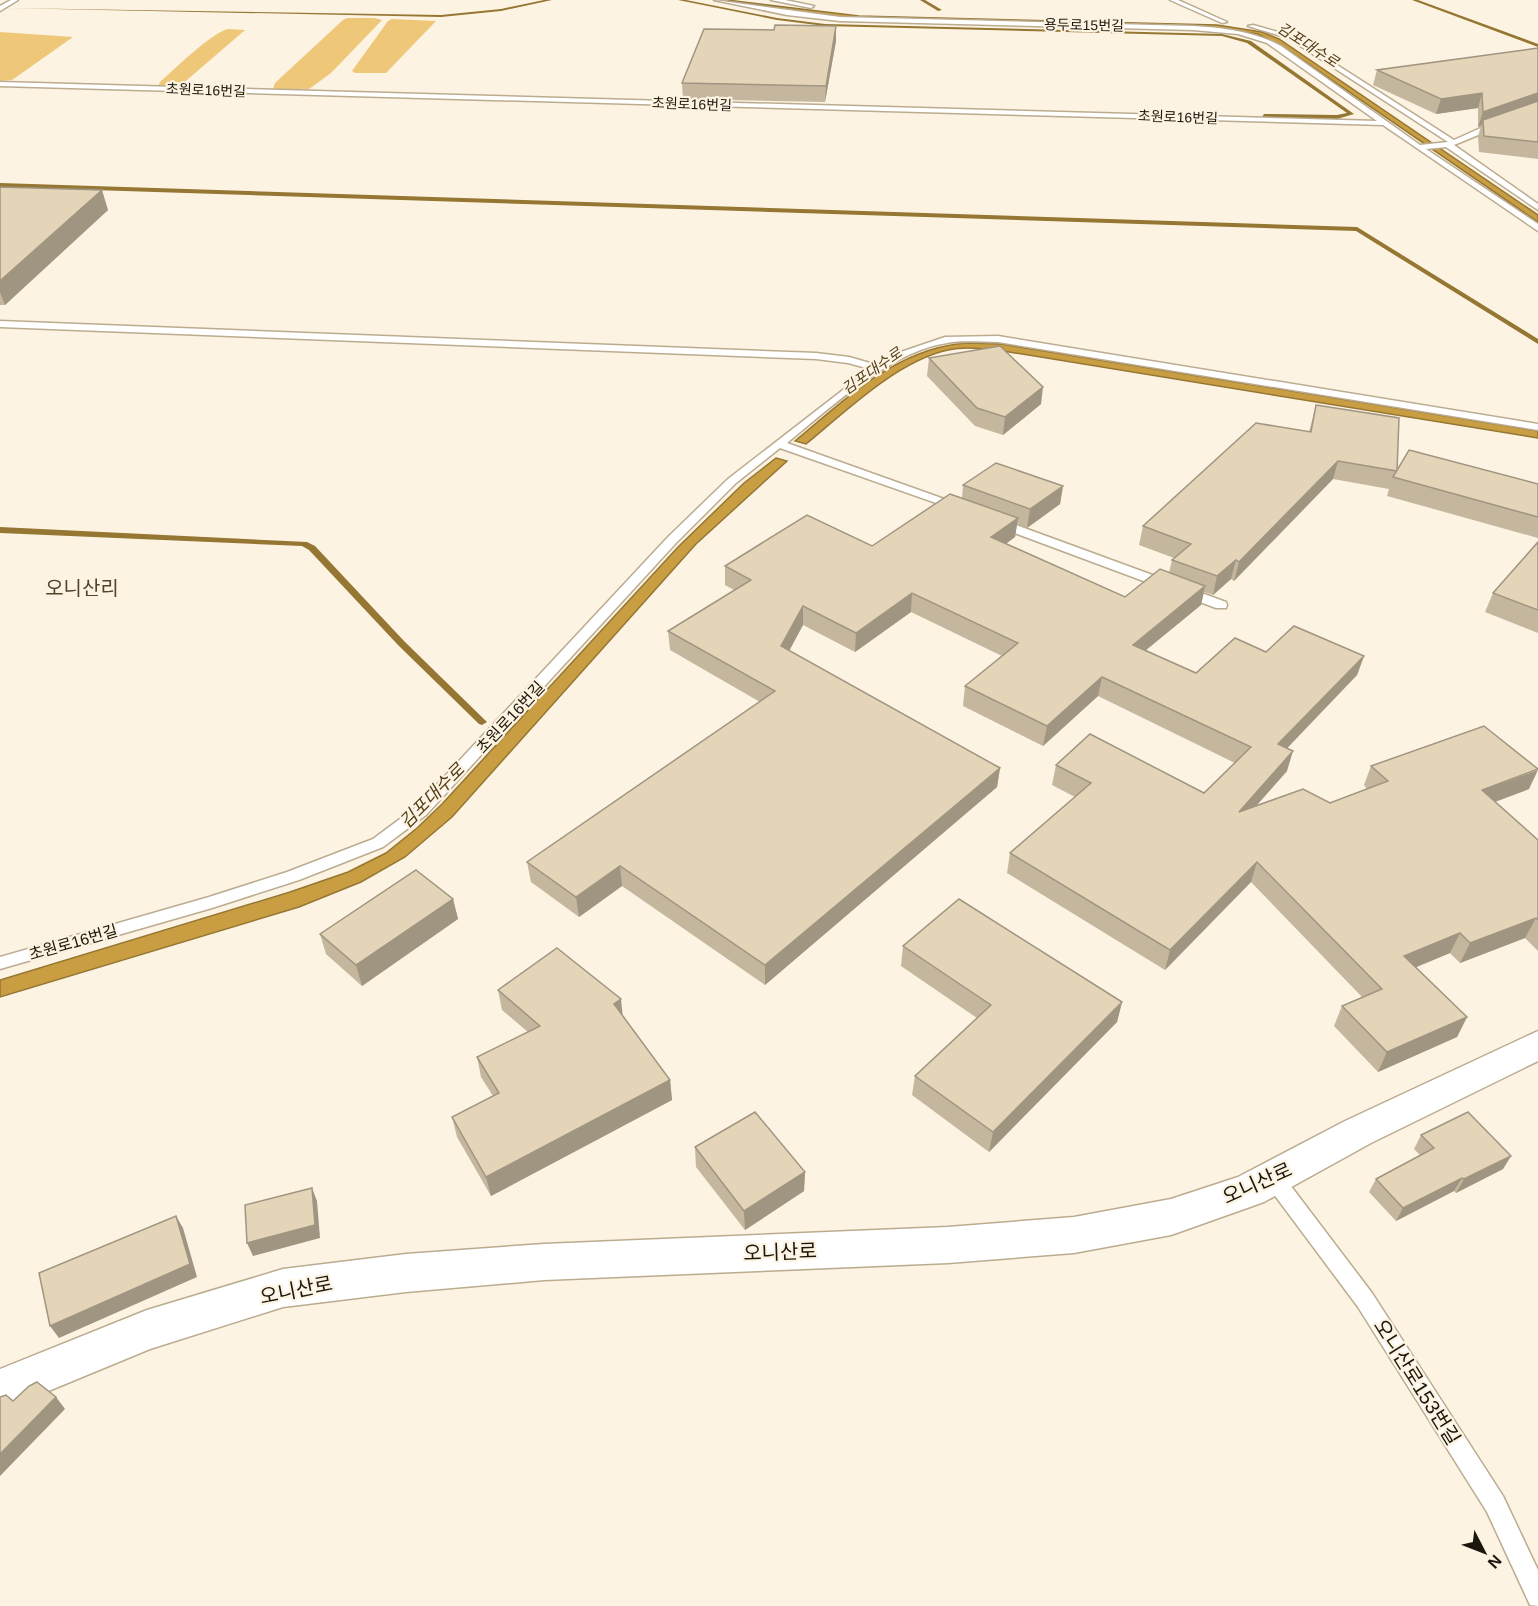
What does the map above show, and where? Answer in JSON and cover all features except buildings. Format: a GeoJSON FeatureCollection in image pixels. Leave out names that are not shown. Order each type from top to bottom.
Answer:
{"type":"FeatureCollection","features":[{"type":"Feature","properties":{"kind":"street","name":"오니산로"},"geometry":{"type":"LineString","coordinates":[[0,1390],[147,1330],[283,1288],[406,1273],[544,1262],[948,1245],[1074,1235],[1171,1217],[1250,1190],[1274,1179],[1358,1132],[1538,1045]]}},
{"type":"Feature","properties":{"kind":"lane"},"geometry":{"type":"LineString","coordinates":[[0,9],[15,0]]}},
{"type":"Feature","properties":{"kind":"lane","name":"용두로15번길"},"geometry":{"type":"LineString","coordinates":[[717,0],[787,13],[840,19],[1166,27],[1242,32],[1268,40],[1418,147]]}},
{"type":"Feature","properties":{"kind":"lane"},"geometry":{"type":"LineString","coordinates":[[774,0],[821,8]]}},
{"type":"Feature","properties":{"kind":"lane"},"geometry":{"type":"LineString","coordinates":[[1173,0],[1224,22]]}},
{"type":"Feature","properties":{"kind":"lane"},"geometry":{"type":"LineString","coordinates":[[863,11],[979,18],[1232,23]]}},
{"type":"Feature","properties":{"kind":"lane"},"geometry":{"type":"LineString","coordinates":[[1241,24],[1290,37],[1450,143],[1538,208]]}},
{"type":"Feature","properties":{"kind":"lane","name":"초원로16번길"},"geometry":{"type":"LineString","coordinates":[[0,84],[1384,123]]}},
{"type":"Feature","properties":{"kind":"lane"},"geometry":{"type":"LineString","coordinates":[[1418,147],[1450,143],[1506,120]]}},
{"type":"Feature","properties":{"kind":"lane"},"geometry":{"type":"LineString","coordinates":[[1418,147],[1537,227]]}},
{"type":"Feature","properties":{"kind":"lane"},"geometry":{"type":"LineString","coordinates":[[0,324],[805,355],[834,357],[878,368]]}},
{"type":"Feature","properties":{"kind":"lane","name":"초원로16번길"},"geometry":{"type":"LineString","coordinates":[[0,963],[213,902],[293,876],[378,843],[393,834],[421,811],[672,540],[732,481],[892,358],[945,340],[998,339],[1538,427]]}},
{"type":"Feature","properties":{"kind":"lane"},"geometry":{"type":"LineString","coordinates":[[779,444],[969,512]]}},
{"type":"Feature","properties":{"kind":"lane"},"geometry":{"type":"LineString","coordinates":[[990,519],[1221,605]]}},
{"type":"Feature","properties":{"kind":"lane","name":"오니산로153번길"},"geometry":{"type":"LineString","coordinates":[[1274,1179],[1365,1300],[1495,1504],[1538,1597]]}},
{"type":"Feature","properties":{"kind":"shaded area"},"geometry":{"type":"Polygon","coordinates":[[[727,0],[859,16],[1217,25],[1262,32],[1279,39],[1538,215],[1538,222],[1291,52],[1258,34],[1206,27],[851,19],[727,0]]]}},
{"type":"Feature","properties":{"kind":"shaded area"},"geometry":{"type":"Polygon","coordinates":[[[347,18],[382,20],[331,73],[309,89],[273,89],[275,83],[347,18]]]}},
{"type":"Feature","properties":{"kind":"shaded area"},"geometry":{"type":"Polygon","coordinates":[[[392,19],[436,21],[386,73],[355,73],[352,71],[388,21],[392,19]]]}},
{"type":"Feature","properties":{"kind":"shaded area"},"geometry":{"type":"Polygon","coordinates":[[[228,29],[245,30],[180,86],[158,87],[160,82],[193,52],[212,37],[228,29]]]}},
{"type":"Feature","properties":{"kind":"shaded area"},"geometry":{"type":"Polygon","coordinates":[[[0,32],[73,37],[12,80],[0,81],[0,32]]]}},
{"type":"Feature","properties":{"kind":"shaded area"},"geometry":{"type":"Polygon","coordinates":[[[969,343],[1001,344],[1538,431],[1538,438],[1003,351],[969,348],[948,350],[910,365],[872,389],[806,444],[795,441],[854,392],[897,364],[944,346],[969,343]]]}},
{"type":"Feature","properties":{"kind":"shaded area"},"geometry":{"type":"Polygon","coordinates":[[[776,458],[787,461],[696,544],[452,817],[405,857],[361,882],[299,907],[0,997],[0,980],[290,892],[348,872],[386,853],[442,804],[678,547],[744,483],[776,458]]]}},
{"type":"Feature","properties":{"kind":"waterway"},"geometry":{"type":"LineString","coordinates":[[9,8],[441,16],[501,10],[550,0]]}},
{"type":"Feature","properties":{"kind":"waterway"},"geometry":{"type":"LineString","coordinates":[[680,0],[777,19],[825,25],[1222,35],[1249,42],[1351,114],[1337,117],[1264,116]]}},
{"type":"Feature","properties":{"kind":"waterway"},"geometry":{"type":"LineString","coordinates":[[922,0],[940,10]]}},
{"type":"Feature","properties":{"kind":"waterway"},"geometry":{"type":"LineString","coordinates":[[1414,0],[1538,46]]}},
{"type":"Feature","properties":{"kind":"waterway"},"geometry":{"type":"LineString","coordinates":[[0,185],[1357,229],[1538,342]]}},
{"type":"Feature","properties":{"kind":"waterway"},"geometry":{"type":"LineString","coordinates":[[0,530],[304,544],[312,548],[401,643],[482,722]]}},
{"type":"Feature","properties":{"kind":"district","name":"오니산리"},"geometry":{"type":"Point","coordinates":[82,588]}},
{"type":"Feature","properties":{"kind":"water label","name":"김포대수로"},"geometry":{"type":"Point","coordinates":[1308,45]}},
{"type":"Feature","properties":{"kind":"water label","name":"김포대수로"},"geometry":{"type":"Point","coordinates":[872,371]}},
{"type":"Feature","properties":{"kind":"water label","name":"김포대수로"},"geometry":{"type":"Point","coordinates":[432,796]}}]}
